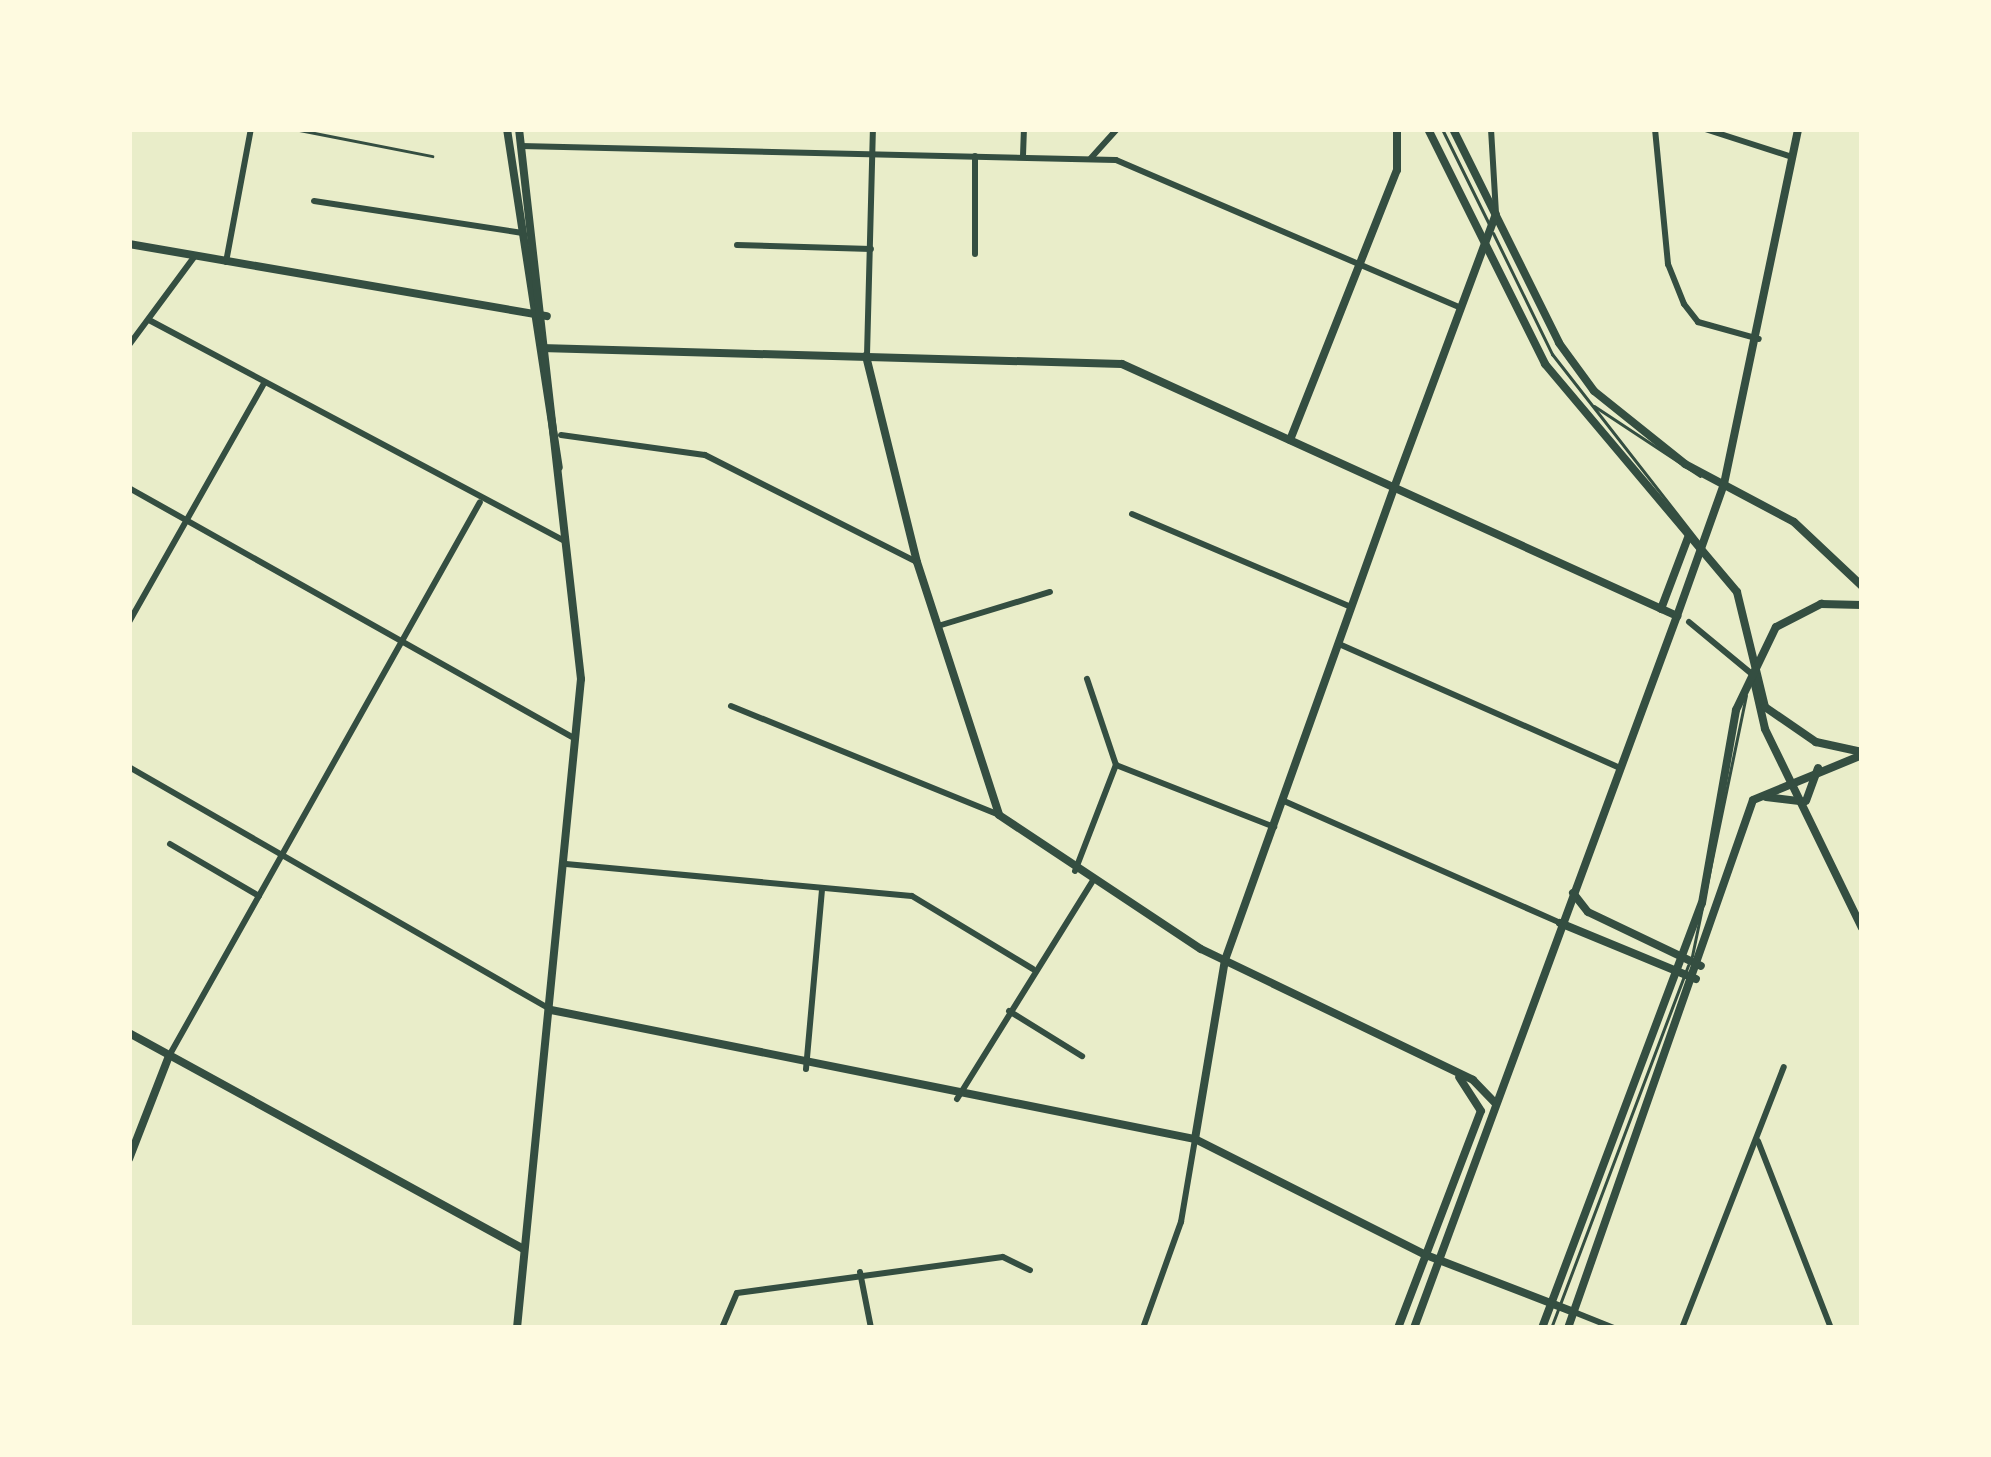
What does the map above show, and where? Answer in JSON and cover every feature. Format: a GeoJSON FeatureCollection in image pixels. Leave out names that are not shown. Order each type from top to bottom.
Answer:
{"type":"FeatureCollection","features":[{"type":"Feature","properties":{"kind":"street"},"geometry":{"type":"LineString","coordinates":[[226,262],[251,129]]}},
{"type":"Feature","properties":{"kind":"street"},"geometry":{"type":"LineString","coordinates":[[508,129],[516,145],[561,474],[578,739],[517,1328]]}},
{"type":"Feature","properties":{"kind":"street"},"geometry":{"type":"LineString","coordinates":[[518,129],[523,233],[542,315]]}},
{"type":"Feature","properties":{"kind":"street"},"geometry":{"type":"LineString","coordinates":[[873,129],[877,154],[867,355],[917,562],[999,815]]}},
{"type":"Feature","properties":{"kind":"street"},"geometry":{"type":"LineString","coordinates":[[1023,156],[1024,129]]}},
{"type":"Feature","properties":{"kind":"street"},"geometry":{"type":"LineString","coordinates":[[1091,158],[1117,129]]}},
{"type":"Feature","properties":{"kind":"street"},"geometry":{"type":"LineString","coordinates":[[1290,440],[1397,170],[1397,129]]}},
{"type":"Feature","properties":{"kind":"street"},"geometry":{"type":"LineString","coordinates":[[1428,129],[1545,364],[1737,592],[1753,675],[1790,777],[1862,928]]}},
{"type":"Feature","properties":{"kind":"street"},"geometry":{"type":"LineString","coordinates":[[1454,129],[1594,391],[1724,484],[1794,522],[1862,586]]}},
{"type":"Feature","properties":{"kind":"street"},"geometry":{"type":"LineString","coordinates":[[1143,1328],[1181,1222],[1225,960],[1496,212],[1491,129]]}},
{"type":"Feature","properties":{"kind":"street"},"geometry":{"type":"LineString","coordinates":[[1655,129],[1668,264],[1684,304],[1698,322],[1759,339]]}},
{"type":"Feature","properties":{"kind":"street"},"geometry":{"type":"LineString","coordinates":[[1705,129],[1792,158]]}},
{"type":"Feature","properties":{"kind":"street"},"geometry":{"type":"LineString","coordinates":[[1414,1328],[1724,484],[1759,339],[1798,129]]}},
{"type":"Feature","properties":{"kind":"street"},"geometry":{"type":"LineString","coordinates":[[516,145],[1091,158],[1360,263],[1459,307]]}},
{"type":"Feature","properties":{"kind":"street"},"geometry":{"type":"LineString","coordinates":[[974,155],[975,254]]}},
{"type":"Feature","properties":{"kind":"street"},"geometry":{"type":"LineString","coordinates":[[314,201],[523,233]]}},
{"type":"Feature","properties":{"kind":"street"},"geometry":{"type":"LineString","coordinates":[[129,244],[542,315]]}},
{"type":"Feature","properties":{"kind":"street"},"geometry":{"type":"LineString","coordinates":[[737,245],[871,249]]}},
{"type":"Feature","properties":{"kind":"street"},"geometry":{"type":"LineString","coordinates":[[129,345],[194,257]]}},
{"type":"Feature","properties":{"kind":"street"},"geometry":{"type":"LineString","coordinates":[[149,320],[480,502],[568,543]]}},
{"type":"Feature","properties":{"kind":"street"},"geometry":{"type":"LineString","coordinates":[[546,348],[1122,364],[1677,616]]}},
{"type":"Feature","properties":{"kind":"street"},"geometry":{"type":"LineString","coordinates":[[546,348],[561,435],[561,474]]}},
{"type":"Feature","properties":{"kind":"street"},"geometry":{"type":"LineString","coordinates":[[129,622],[264,382]]}},
{"type":"Feature","properties":{"kind":"street"},"geometry":{"type":"LineString","coordinates":[[561,435],[705,455],[917,562]]}},
{"type":"Feature","properties":{"kind":"street"},"geometry":{"type":"LineString","coordinates":[[129,488],[402,645],[578,739]]}},
{"type":"Feature","properties":{"kind":"street"},"geometry":{"type":"LineString","coordinates":[[129,1160],[169,1057],[480,502]]}},
{"type":"Feature","properties":{"kind":"street"},"geometry":{"type":"LineString","coordinates":[[1132,514],[1351,607]]}},
{"type":"Feature","properties":{"kind":"street"},"geometry":{"type":"LineString","coordinates":[[1661,608],[1689,535]]}},
{"type":"Feature","properties":{"kind":"street"},"geometry":{"type":"LineString","coordinates":[[938,626],[1049,592]]}},
{"type":"Feature","properties":{"kind":"street"},"geometry":{"type":"LineString","coordinates":[[1546,1328],[1687,955],[1702,903],[1721,752],[1753,675],[1776,627],[1797,613],[1862,605]]}},
{"type":"Feature","properties":{"kind":"street"},"geometry":{"type":"LineString","coordinates":[[1689,622],[1753,675],[1784,726],[1862,753]]}},
{"type":"Feature","properties":{"kind":"street"},"geometry":{"type":"LineString","coordinates":[[1339,644],[1620,768]]}},
{"type":"Feature","properties":{"kind":"street"},"geometry":{"type":"LineString","coordinates":[[1075,871],[1116,765],[1088,679]]}},
{"type":"Feature","properties":{"kind":"street"},"geometry":{"type":"LineString","coordinates":[[731,706],[999,815],[1092,882],[1225,960],[1454,1072],[1496,1104]]}},
{"type":"Feature","properties":{"kind":"street"},"geometry":{"type":"LineString","coordinates":[[1568,1328],[1702,966],[1753,800],[1790,777],[1862,753]]}},
{"type":"Feature","properties":{"kind":"street"},"geometry":{"type":"LineString","coordinates":[[1116,765],[1274,827]]}},
{"type":"Feature","properties":{"kind":"street"},"geometry":{"type":"LineString","coordinates":[[129,767],[551,1010],[806,1069],[1195,1139],[1439,1261],[1614,1328]]}},
{"type":"Feature","properties":{"kind":"street"},"geometry":{"type":"LineString","coordinates":[[1805,802],[1818,768]]}},
{"type":"Feature","properties":{"kind":"street"},"geometry":{"type":"LineString","coordinates":[[1753,800],[1805,802]]}},
{"type":"Feature","properties":{"kind":"street"},"geometry":{"type":"LineString","coordinates":[[1284,801],[1560,923],[1682,968],[1696,979]]}},
{"type":"Feature","properties":{"kind":"street"},"geometry":{"type":"LineString","coordinates":[[170,844],[259,896]]}},
{"type":"Feature","properties":{"kind":"street"},"geometry":{"type":"LineString","coordinates":[[566,864],[912,896],[1033,969]]}},
{"type":"Feature","properties":{"kind":"street"},"geometry":{"type":"LineString","coordinates":[[957,1099],[1033,969],[1092,882]]}},
{"type":"Feature","properties":{"kind":"street"},"geometry":{"type":"LineString","coordinates":[[806,1069],[822,889]]}},
{"type":"Feature","properties":{"kind":"street"},"geometry":{"type":"LineString","coordinates":[[1572,891],[1588,912],[1702,966]]}},
{"type":"Feature","properties":{"kind":"street"},"geometry":{"type":"LineString","coordinates":[[1009,1010],[1082,1056]]}},
{"type":"Feature","properties":{"kind":"street"},"geometry":{"type":"LineString","coordinates":[[129,1033],[524,1249]]}},
{"type":"Feature","properties":{"kind":"street"},"geometry":{"type":"LineString","coordinates":[[1682,1328],[1784,1067]]}},
{"type":"Feature","properties":{"kind":"street"},"geometry":{"type":"LineString","coordinates":[[1398,1328],[1480,1111],[1454,1072]]}},
{"type":"Feature","properties":{"kind":"street"},"geometry":{"type":"LineString","coordinates":[[1757,1138],[1831,1328]]}},
{"type":"Feature","properties":{"kind":"street"},"geometry":{"type":"LineString","coordinates":[[722,1328],[726,1300],[860,1272],[1003,1257],[1030,1270]]}},
{"type":"Feature","properties":{"kind":"street"},"geometry":{"type":"LineString","coordinates":[[860,1272],[872,1328]]}},
{"type":"Feature","properties":{"kind":"lane"},"geometry":{"type":"LineString","coordinates":[[294,129],[432,157]]}},
{"type":"Feature","properties":{"kind":"lane"},"geometry":{"type":"LineString","coordinates":[[1442,129],[1491,228],[1588,401],[1702,549]]}},
{"type":"Feature","properties":{"kind":"lane"},"geometry":{"type":"LineString","coordinates":[[1588,401],[1679,470],[1724,484]]}}]}
